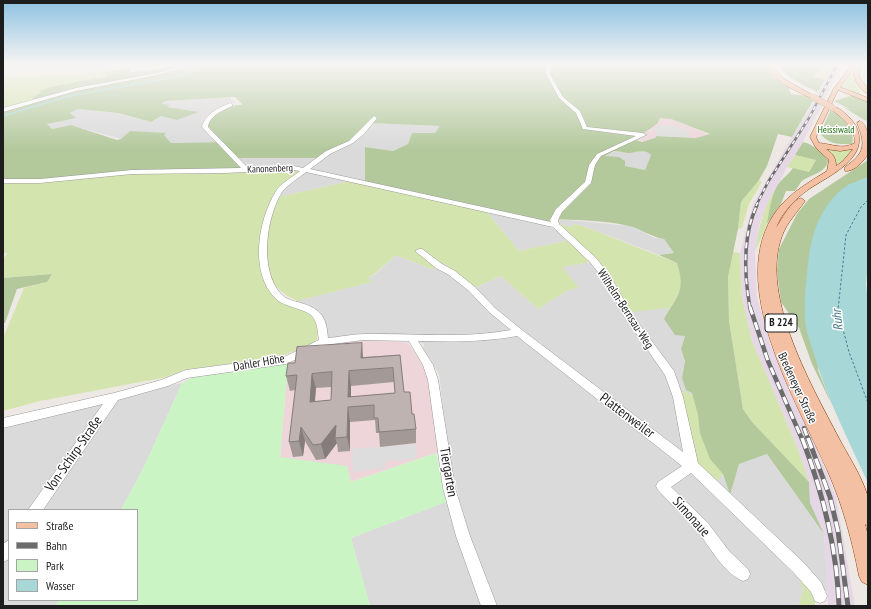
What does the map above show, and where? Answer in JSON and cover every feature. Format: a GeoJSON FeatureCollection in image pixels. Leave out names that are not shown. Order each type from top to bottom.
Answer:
{"type":"FeatureCollection","features":[{"type":"Feature","properties":{"kind":"main road","name":"Bredeneyer Straße"},"geometry":{"type":"LineString","coordinates":[[811,93],[834,106],[858,122],[867,140],[867,152],[864,157],[852,167],[816,188],[791,211],[782,224],[776,241],[772,267],[772,282],[776,307],[789,347],[805,384],[850,475],[868,518]]}},
{"type":"Feature","properties":{"kind":"main road"},"geometry":{"type":"LineString","coordinates":[[830,173],[834,164],[833,159],[817,145],[813,137],[834,93]]}},
{"type":"Feature","properties":{"kind":"main road"},"geometry":{"type":"LineString","coordinates":[[851,93],[868,100]]}},
{"type":"Feature","properties":{"kind":"main road","name":"Bredeneyer Straße"},"geometry":{"type":"LineString","coordinates":[[834,106],[856,130],[859,150],[853,157],[795,197],[774,221],[766,239],[762,257],[762,280],[766,305],[778,345],[856,520],[868,576]]}},
{"type":"Feature","properties":{"kind":"main road"},"geometry":{"type":"LineString","coordinates":[[858,122],[868,127]]}},
{"type":"Feature","properties":{"kind":"main road"},"geometry":{"type":"LineString","coordinates":[[814,140],[820,145],[838,149],[851,148],[859,143]]}},
{"type":"Feature","properties":{"kind":"street"},"geometry":{"type":"LineString","coordinates":[[3,110],[62,93]]}},
{"type":"Feature","properties":{"kind":"street"},"geometry":{"type":"LineString","coordinates":[[555,223],[559,211],[588,183],[593,162],[599,155],[643,135],[585,128],[578,112],[561,98],[559,93]]}},
{"type":"Feature","properties":{"kind":"street"},"geometry":{"type":"LineString","coordinates":[[230,105],[214,113],[205,123],[205,127],[246,170]]}},
{"type":"Feature","properties":{"kind":"street"},"geometry":{"type":"LineString","coordinates":[[324,342],[321,321],[312,310],[293,304],[280,297],[271,289],[264,265],[264,233],[276,197],[280,190],[328,152],[348,144],[370,125],[374,118]]}},
{"type":"Feature","properties":{"kind":"street","name":"Kanonenberg"},"geometry":{"type":"LineString","coordinates":[[3,181],[40,181],[132,172],[294,168],[306,169],[555,223]]}},
{"type":"Feature","properties":{"kind":"street","name":"Wilhelm-Bernsau-Weg"},"geometry":{"type":"LineString","coordinates":[[555,223],[593,260],[608,279],[627,314],[670,374],[678,397],[692,466]]}},
{"type":"Feature","properties":{"kind":"street","name":"Plattenweiler"},"geometry":{"type":"LineString","coordinates":[[419,251],[439,266],[452,273],[472,289],[492,310],[519,332],[692,466],[802,571],[816,587],[820,596]]}},
{"type":"Feature","properties":{"kind":"street","name":"Dahler Höhe"},"geometry":{"type":"LineString","coordinates":[[3,423],[114,397],[164,383],[186,374],[286,360],[324,342],[363,337],[462,339],[492,337],[519,332]]}},
{"type":"Feature","properties":{"kind":"street","name":"Tiergarten"},"geometry":{"type":"LineString","coordinates":[[412,338],[428,365],[434,380],[449,488],[463,536],[489,606]]}},
{"type":"Feature","properties":{"kind":"street","name":"Von-Schirp-Straße"},"geometry":{"type":"LineString","coordinates":[[36,509],[114,397]]}},
{"type":"Feature","properties":{"kind":"street","name":"Simonaue"},"geometry":{"type":"LineString","coordinates":[[692,466],[662,486],[703,528],[724,556],[743,574]]}},
{"type":"Feature","properties":{"kind":"shaded area"},"geometry":{"type":"Polygon","coordinates":[[[828,93],[803,142],[787,167],[760,222],[755,252],[757,298],[772,348],[822,461],[836,497],[855,606],[828,606],[824,534],[810,503],[809,482],[798,449],[752,341],[742,297],[740,253],[753,204],[819,94],[828,93]]]}},
{"type":"Feature","properties":{"kind":"shaded area"},"geometry":{"type":"Polygon","coordinates":[[[229,97],[236,103],[227,105],[211,114],[203,124],[209,136],[218,142],[171,143],[164,135],[121,139],[71,125],[52,129],[47,124],[78,109],[119,113],[151,122],[173,108],[162,105],[165,101],[229,97]]]}},
{"type":"Feature","properties":{"kind":"shaded area"},"geometry":{"type":"Polygon","coordinates":[[[660,117],[671,119],[710,135],[696,138],[658,136],[648,141],[635,140],[648,136],[644,133],[657,124],[660,117]]]}},
{"type":"Feature","properties":{"kind":"shaded area"},"geometry":{"type":"Polygon","coordinates":[[[368,123],[441,126],[435,133],[412,133],[408,144],[392,151],[365,147],[365,182],[355,180],[278,197],[281,191],[305,167],[249,169],[238,158],[319,158],[368,123]]]}},
{"type":"Feature","properties":{"kind":"shaded area"},"geometry":{"type":"Polygon","coordinates":[[[657,125],[674,126],[688,131],[690,137],[657,136],[654,129],[657,125]]]}},
{"type":"Feature","properties":{"kind":"shaded area"},"geometry":{"type":"Polygon","coordinates":[[[614,151],[630,153],[642,151],[648,152],[651,155],[645,170],[624,166],[605,156],[614,151]]]}},
{"type":"Feature","properties":{"kind":"shaded area"},"geometry":{"type":"Polygon","coordinates":[[[487,212],[549,226],[570,240],[519,251],[487,212]]]}},
{"type":"Feature","properties":{"kind":"shaded area"},"geometry":{"type":"Polygon","coordinates":[[[558,219],[630,226],[655,238],[664,239],[674,253],[659,255],[583,226],[574,224],[572,227],[558,224],[558,219]]]}},
{"type":"Feature","properties":{"kind":"shaded area"},"geometry":{"type":"Polygon","coordinates":[[[396,255],[432,269],[445,264],[474,288],[501,276],[538,309],[568,290],[561,267],[591,262],[606,281],[623,311],[670,308],[664,320],[685,336],[681,349],[685,361],[682,378],[692,392],[730,494],[739,464],[767,454],[824,534],[828,592],[799,576],[803,590],[799,606],[370,606],[351,538],[459,497],[448,451],[439,374],[423,349],[424,344],[403,335],[332,338],[327,336],[292,302],[372,282],[366,277],[373,276],[396,255]]]}},
{"type":"Feature","properties":{"kind":"shaded area"},"geometry":{"type":"Polygon","coordinates":[[[357,339],[408,343],[421,362],[430,381],[439,452],[351,482],[280,457],[288,363],[323,345],[357,339]]]}},
{"type":"Feature","properties":{"kind":"shaded area"},"geometry":{"type":"Polygon","coordinates":[[[182,383],[144,467],[122,509],[8,509],[8,601],[58,601],[55,606],[3,606],[3,427],[124,395],[182,383]]]}},
{"type":"Feature","properties":{"kind":"shaded area"},"geometry":{"type":"Polygon","coordinates":[[[416,444],[416,459],[386,461],[385,468],[353,472],[352,449],[416,444]]]}},
{"type":"Feature","properties":{"kind":"green space"},"geometry":{"type":"Polygon","coordinates":[[[3,93],[40,93],[31,98],[34,99],[3,109],[3,93]]]}},
{"type":"Feature","properties":{"kind":"green space"},"geometry":{"type":"Polygon","coordinates":[[[40,93],[791,93],[808,96],[814,99],[792,137],[778,134],[767,166],[759,180],[741,202],[738,229],[728,277],[729,321],[743,409],[752,422],[809,482],[810,503],[824,534],[767,454],[739,464],[730,495],[723,474],[710,459],[700,433],[698,415],[692,393],[686,390],[682,378],[685,361],[681,349],[685,336],[675,335],[664,319],[679,293],[681,281],[677,263],[659,255],[674,253],[664,239],[655,237],[633,227],[619,224],[551,219],[549,222],[365,182],[365,147],[393,151],[408,144],[412,133],[435,133],[440,126],[368,123],[346,144],[319,158],[233,158],[241,167],[240,169],[135,170],[40,180],[3,180],[3,111],[37,100],[31,98],[40,93]],[[235,97],[165,101],[162,104],[170,105],[167,107],[198,112],[177,120],[161,116],[151,122],[119,113],[78,109],[70,113],[76,118],[47,124],[52,129],[71,125],[117,140],[121,139],[130,131],[166,133],[164,135],[171,143],[221,142],[209,130],[208,124],[217,113],[222,110],[231,106],[242,104],[235,97]],[[660,118],[657,124],[644,133],[648,135],[636,140],[642,142],[657,136],[696,138],[710,134],[671,119],[660,118]],[[614,151],[605,156],[619,157],[625,161],[625,166],[645,170],[651,155],[644,151],[630,153],[614,151]]]}},
{"type":"Feature","properties":{"kind":"green space"},"geometry":{"type":"Polygon","coordinates":[[[856,93],[862,93],[868,100],[856,93]]]}},
{"type":"Feature","properties":{"kind":"green space"},"geometry":{"type":"Polygon","coordinates":[[[853,95],[868,102],[868,122],[843,107],[852,110],[834,101],[853,95]]]}},
{"type":"Feature","properties":{"kind":"green space","name":"Heissiwald"},"geometry":{"type":"Polygon","coordinates":[[[831,109],[844,119],[850,129],[853,139],[852,144],[834,143],[820,134],[831,109]]]}},
{"type":"Feature","properties":{"kind":"green space"},"geometry":{"type":"Polygon","coordinates":[[[803,142],[820,151],[828,160],[827,165],[821,171],[801,182],[795,191],[786,191],[781,204],[767,224],[773,196],[780,182],[793,168],[809,172],[816,160],[795,155],[803,142]]]}},
{"type":"Feature","properties":{"kind":"green space"},"geometry":{"type":"Polygon","coordinates":[[[821,146],[838,150],[855,150],[848,158],[836,165],[833,156],[821,146]]]}},
{"type":"Feature","properties":{"kind":"green space"},"geometry":{"type":"Polygon","coordinates":[[[795,155],[816,160],[809,172],[787,167],[795,155]]]}},
{"type":"Feature","properties":{"kind":"green space"},"geometry":{"type":"Polygon","coordinates":[[[868,160],[868,177],[849,185],[818,370],[832,405],[812,364],[799,328],[781,302],[777,271],[779,249],[797,214],[809,199],[868,160]]]}},
{"type":"Feature","properties":{"kind":"green space"},"geometry":{"type":"Polygon","coordinates":[[[294,169],[301,171],[276,193],[262,260],[279,299],[310,312],[320,328],[317,339],[314,343],[279,357],[184,370],[167,377],[40,401],[3,411],[3,338],[24,288],[47,282],[52,274],[3,278],[3,260],[7,253],[3,253],[3,184],[129,173],[266,172],[294,169]]]}},
{"type":"Feature","properties":{"kind":"green space"},"geometry":{"type":"Polygon","coordinates":[[[759,180],[762,182],[749,204],[742,228],[738,229],[741,202],[759,180]]]}},
{"type":"Feature","properties":{"kind":"green space"},"geometry":{"type":"Polygon","coordinates":[[[351,181],[487,212],[519,251],[570,240],[591,262],[562,267],[579,288],[568,290],[538,309],[501,276],[474,288],[445,264],[432,269],[396,255],[372,276],[367,277],[372,282],[297,301],[283,292],[273,281],[268,270],[266,258],[267,233],[278,197],[351,181]]]}},
{"type":"Feature","properties":{"kind":"green space"},"geometry":{"type":"Polygon","coordinates":[[[779,183],[772,202],[767,224],[755,252],[763,216],[769,200],[779,183]]]}},
{"type":"Feature","properties":{"kind":"green space"},"geometry":{"type":"Polygon","coordinates":[[[558,224],[572,227],[574,224],[583,226],[677,263],[681,277],[681,287],[670,308],[631,312],[611,276],[558,224]]]}},
{"type":"Feature","properties":{"kind":"green space"},"geometry":{"type":"Polygon","coordinates":[[[733,252],[740,253],[742,297],[752,341],[798,449],[809,482],[752,422],[743,409],[729,321],[728,277],[733,252]]]}},
{"type":"Feature","properties":{"kind":"green space"},"geometry":{"type":"Polygon","coordinates":[[[52,274],[47,282],[17,289],[5,323],[3,323],[3,278],[52,274]]]}},
{"type":"Feature","properties":{"kind":"green space"},"geometry":{"type":"Polygon","coordinates":[[[288,363],[280,457],[347,466],[351,482],[436,453],[446,502],[351,538],[370,606],[55,606],[58,601],[138,601],[138,509],[122,509],[144,467],[182,383],[197,375],[288,363]]]}},
{"type":"Feature","properties":{"kind":"green space"},"geometry":{"type":"Polygon","coordinates":[[[679,389],[693,395],[698,415],[700,433],[723,474],[714,484],[699,468],[679,389]]]}},
{"type":"Feature","properties":{"kind":"green space"},"geometry":{"type":"Polygon","coordinates":[[[798,576],[815,595],[815,606],[799,606],[803,590],[798,576]]]}},
{"type":"Feature","properties":{"kind":"water","name":"Ruhr"},"geometry":{"type":"Polygon","coordinates":[[[868,177],[868,259],[866,285],[868,301],[868,483],[839,420],[819,371],[806,328],[805,312],[809,253],[819,220],[824,210],[839,192],[848,185],[868,177]]]}},
{"type":"Feature","properties":{"kind":"building"},"geometry":{"type":"Polygon","coordinates":[[[362,343],[361,358],[400,355],[404,392],[410,392],[412,414],[414,414],[416,429],[379,432],[378,418],[374,418],[374,405],[348,407],[347,437],[335,438],[336,425],[321,444],[313,445],[301,427],[299,441],[289,442],[297,375],[286,376],[288,363],[295,363],[297,347],[362,343]],[[393,368],[349,371],[348,397],[395,393],[393,368]],[[332,372],[312,374],[310,402],[331,400],[332,372]]]}},
{"type":"Feature","properties":{"kind":"waterway"},"geometry":{"type":"LineString","coordinates":[[3,116],[69,96],[84,93]]}},
{"type":"Feature","properties":{"kind":"ferry route"},"geometry":{"type":"LineString","coordinates":[[868,200],[861,207],[846,235],[838,310],[849,352],[868,403]]}},
{"type":"Feature","properties":{"kind":"railway"},"geometry":{"type":"LineString","coordinates":[[756,206],[768,182],[809,118],[822,93]]}},
{"type":"Feature","properties":{"kind":"railway"},"geometry":{"type":"LineString","coordinates":[[750,308],[746,282],[746,256],[749,230],[757,205]]}},
{"type":"Feature","properties":{"kind":"railway"},"geometry":{"type":"LineString","coordinates":[[750,307],[768,361],[802,439]]}},
{"type":"Feature","properties":{"kind":"railway"},"geometry":{"type":"LineString","coordinates":[[804,428],[808,439]]}},
{"type":"Feature","properties":{"kind":"railway"},"geometry":{"type":"LineString","coordinates":[[802,438],[810,459],[828,521],[838,584],[839,606]]}},
{"type":"Feature","properties":{"kind":"railway"},"geometry":{"type":"LineString","coordinates":[[808,438],[830,497],[838,531],[848,606]]}}]}
